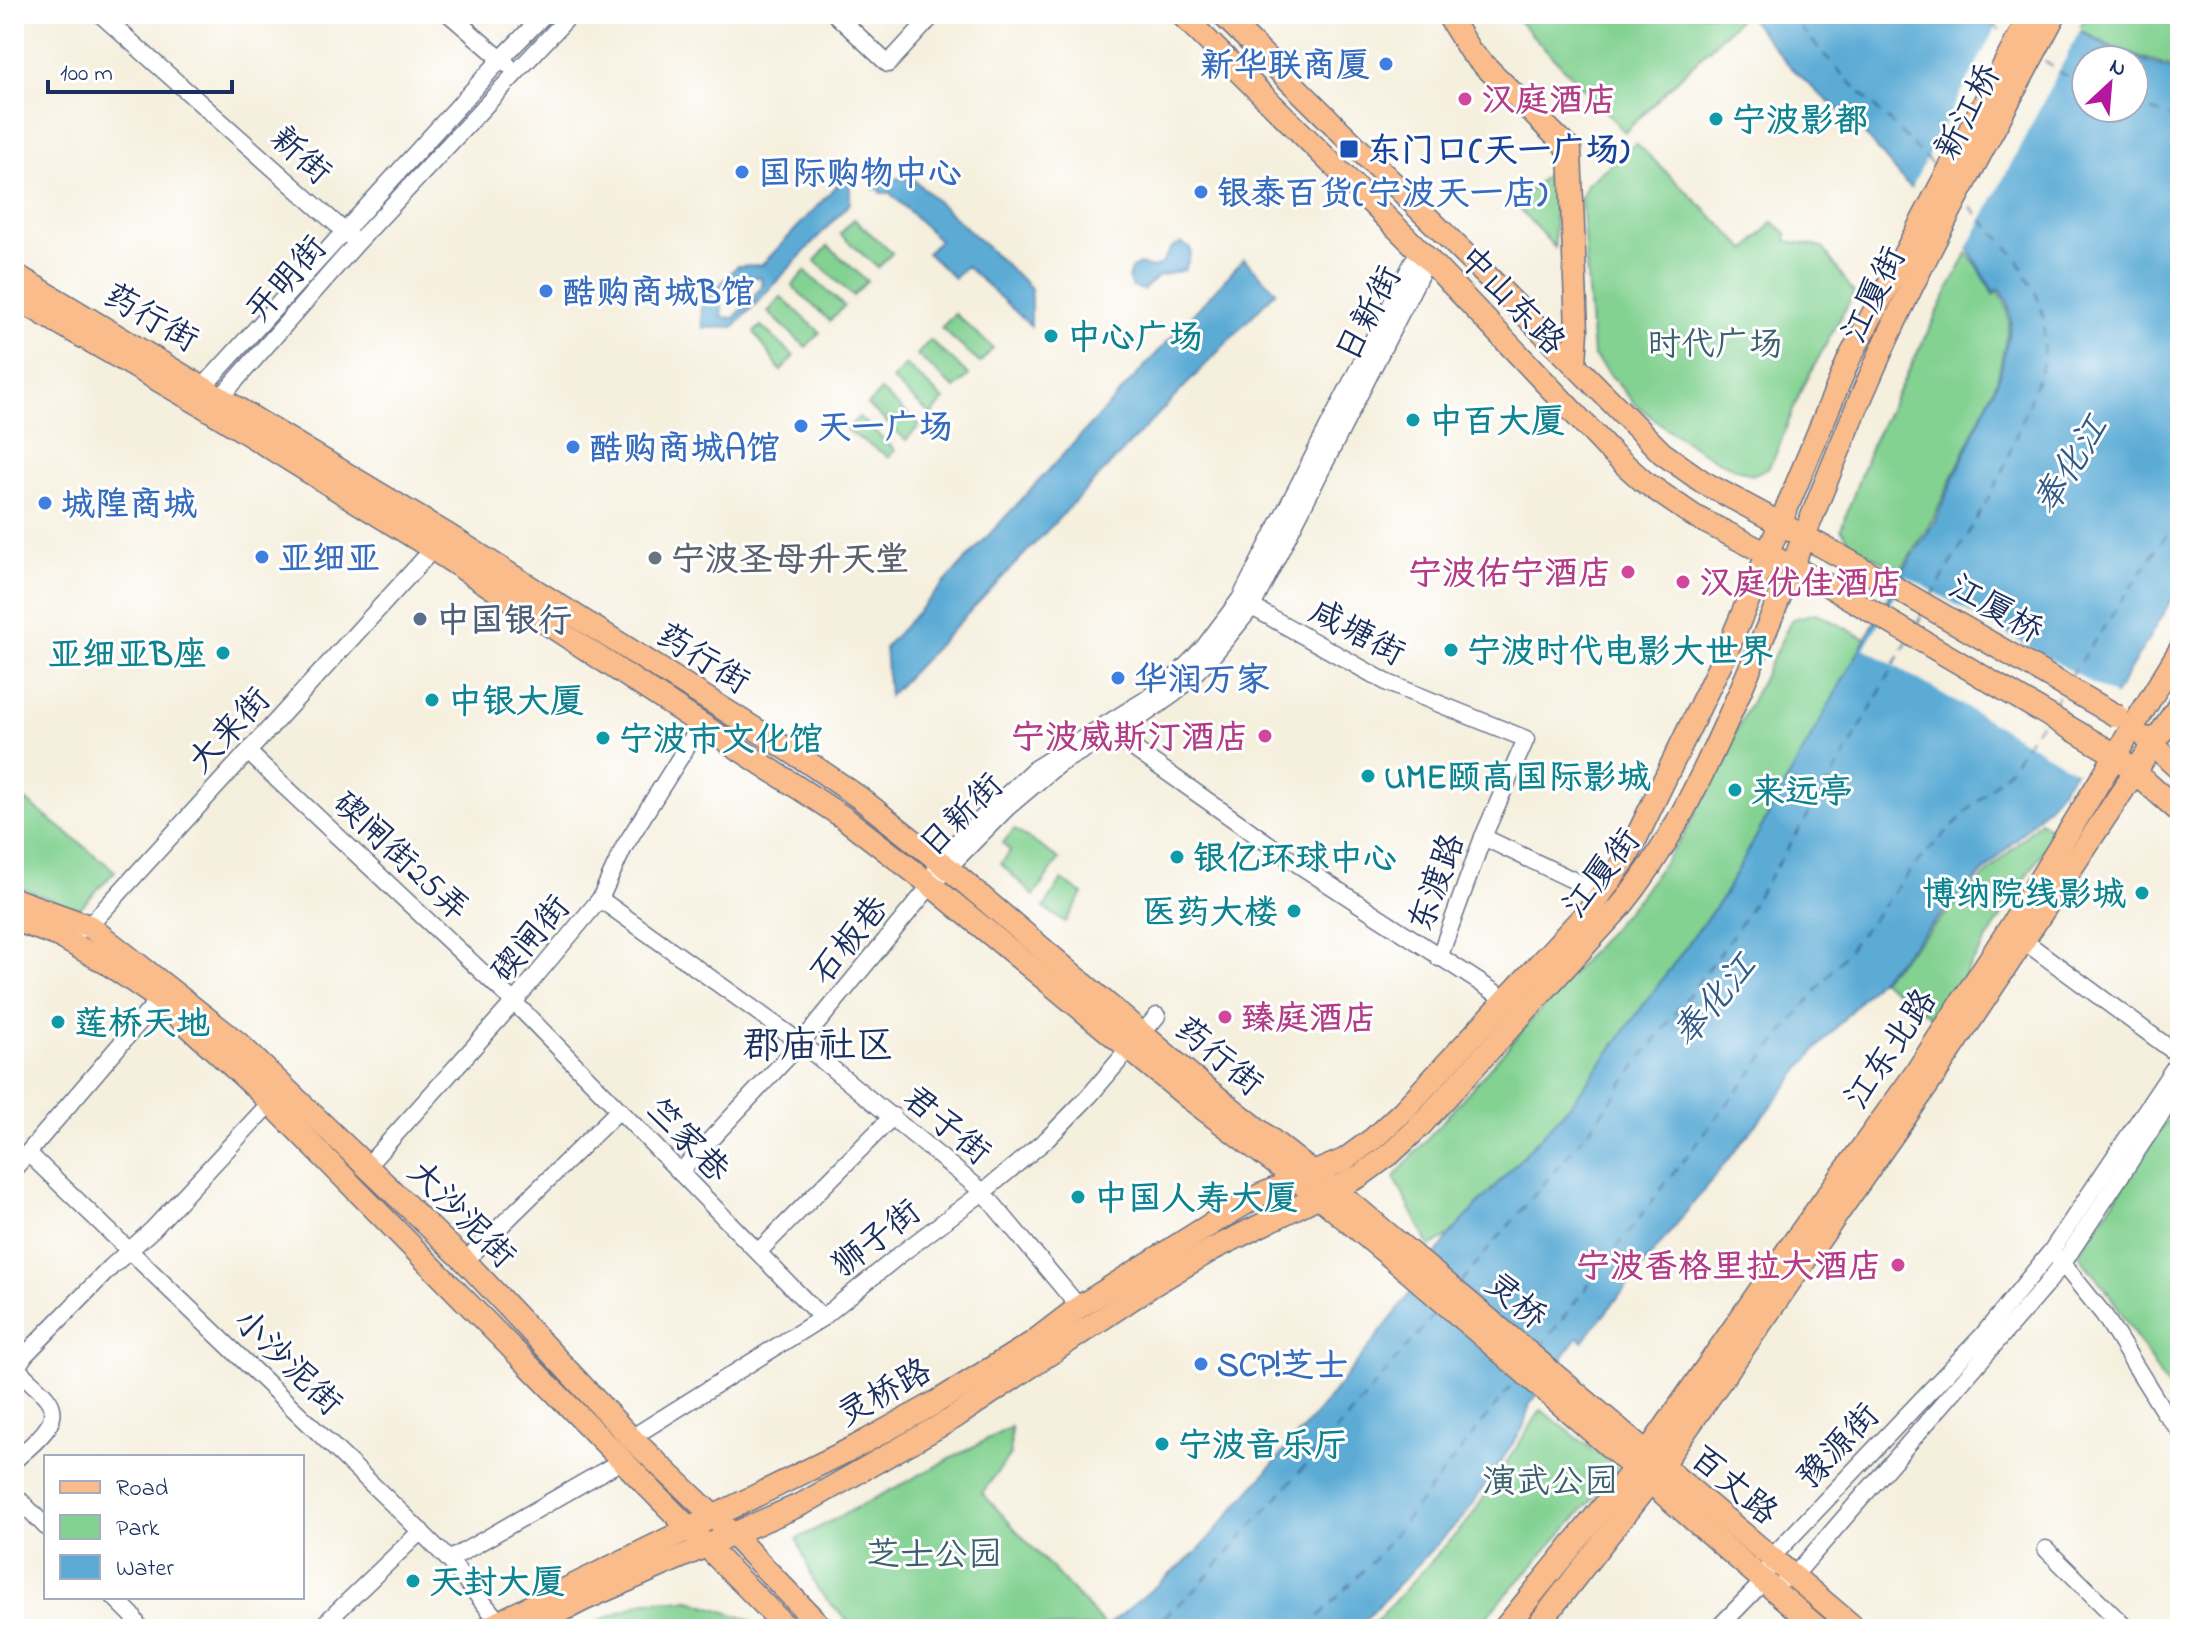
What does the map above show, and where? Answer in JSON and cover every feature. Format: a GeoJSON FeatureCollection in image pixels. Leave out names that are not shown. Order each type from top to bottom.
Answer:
{"type":"FeatureCollection","features":[{"type":"Feature","properties":{"kind":"main road","name":"中山东路"},"geometry":{"type":"LineString","coordinates":[[1181,14],[1423,254],[1594,435],[1643,481],[1694,516],[1829,586]]}},
{"type":"Feature","properties":{"kind":"main road","name":"中山东路"},"geometry":{"type":"LineString","coordinates":[[1222,14],[1662,453],[1703,482],[1842,557]]}},
{"type":"Feature","properties":{"kind":"main road"},"geometry":{"type":"LineString","coordinates":[[1447,14],[1470,51],[1570,150],[1577,331],[1575,363]]}},
{"type":"Feature","properties":{"kind":"main road","name":"新江桥"},"geometry":{"type":"LineString","coordinates":[[1916,230],[2031,14]]}},
{"type":"Feature","properties":{"kind":"main road","name":"新江桥"},"geometry":{"type":"LineString","coordinates":[[1937,240],[2055,14]]}},
{"type":"Feature","properties":{"kind":"main road","name":"江厦街"},"geometry":{"type":"LineString","coordinates":[[1315,1185],[1403,1111],[1602,894],[1627,857],[1729,646],[1849,359],[1916,230]]}},
{"type":"Feature","properties":{"kind":"main road","name":"江厦街"},"geometry":{"type":"LineString","coordinates":[[1315,1185],[1375,1167],[1419,1127],[1639,884],[1700,779],[1757,655],[1873,368],[1937,240]]}},
{"type":"Feature","properties":{"kind":"main road","name":"药行街"},"geometry":{"type":"LineString","coordinates":[[14,274],[210,396],[446,534],[806,761],[860,798],[943,865],[1136,1042]]}},
{"type":"Feature","properties":{"kind":"main road","name":"药行街"},"geometry":{"type":"LineString","coordinates":[[14,297],[210,396],[433,549],[843,817],[1136,1042],[1414,1267]]}},
{"type":"Feature","properties":{"kind":"main road","name":"江厦桥"},"geometry":{"type":"LineString","coordinates":[[1842,557],[2125,721]]}},
{"type":"Feature","properties":{"kind":"main road","name":"江厦桥"},"geometry":{"type":"LineString","coordinates":[[1829,586],[2107,750]]}},
{"type":"Feature","properties":{"kind":"main road","name":"江东北路"},"geometry":{"type":"LineString","coordinates":[[1648,1468],[1788,1250],[1913,1077],[2013,923],[2125,721],[2180,650]]}},
{"type":"Feature","properties":{"kind":"main road","name":"江东北路"},"geometry":{"type":"LineString","coordinates":[[1648,1468],[1929,1083],[2180,704]]}},
{"type":"Feature","properties":{"kind":"main road"},"geometry":{"type":"LineString","coordinates":[[2125,721],[2180,770]]}},
{"type":"Feature","properties":{"kind":"main road"},"geometry":{"type":"LineString","coordinates":[[2107,750],[2180,812]]}},
{"type":"Feature","properties":{"kind":"main road","name":"大沙泥街"},"geometry":{"type":"LineString","coordinates":[[14,899],[89,926],[238,1043],[465,1261],[631,1438],[733,1535],[823,1629]]}},
{"type":"Feature","properties":{"kind":"main road","name":"大沙泥街"},"geometry":{"type":"LineString","coordinates":[[14,920],[59,936],[108,964],[159,999],[270,1103],[788,1629]]}},
{"type":"Feature","properties":{"kind":"main road","name":"灵桥路"},"geometry":{"type":"LineString","coordinates":[[492,1625],[857,1446],[935,1403],[1032,1343],[1079,1307],[1258,1196],[1315,1185]]}},
{"type":"Feature","properties":{"kind":"main road","name":"灵桥路"},"geometry":{"type":"LineString","coordinates":[[526,1629],[583,1600],[804,1503],[939,1426],[1151,1286],[1315,1185]]}},
{"type":"Feature","properties":{"kind":"main road","name":"灵桥"},"geometry":{"type":"LineString","coordinates":[[1414,1267],[1564,1395]]}},
{"type":"Feature","properties":{"kind":"main road","name":"百丈路"},"geometry":{"type":"LineString","coordinates":[[1564,1395],[1648,1468],[1764,1581],[1819,1629]]}},
{"type":"Feature","properties":{"kind":"main road","name":"百丈路"},"geometry":{"type":"LineString","coordinates":[[1564,1395],[1608,1446],[1648,1468],[1771,1558],[1856,1629]]}},
{"type":"Feature","properties":{"kind":"main road"},"geometry":{"type":"LineString","coordinates":[[1504,1629],[1648,1468]]}},
{"type":"Feature","properties":{"kind":"main road"},"geometry":{"type":"LineString","coordinates":[[1535,1629],[1648,1468]]}},
{"type":"Feature","properties":{"kind":"street","name":"新街"},"geometry":{"type":"LineString","coordinates":[[100,14],[351,237]]}},
{"type":"Feature","properties":{"kind":"street"},"geometry":{"type":"LineString","coordinates":[[449,14],[515,72]]}},
{"type":"Feature","properties":{"kind":"street","name":"开明街"},"geometry":{"type":"LineString","coordinates":[[210,396],[351,237],[501,59],[545,14]]}},
{"type":"Feature","properties":{"kind":"street","name":"开明街"},"geometry":{"type":"LineString","coordinates":[[351,237],[571,14]]}},
{"type":"Feature","properties":{"kind":"street"},"geometry":{"type":"LineString","coordinates":[[835,14],[888,64],[934,14]]}},
{"type":"Feature","properties":{"kind":"street","name":"日新街"},"geometry":{"type":"LineString","coordinates":[[943,865],[1059,764],[1156,708],[1182,687],[1252,607],[1423,254]]}},
{"type":"Feature","properties":{"kind":"street","name":"日新街"},"geometry":{"type":"LineString","coordinates":[[931,885],[943,865],[1034,769],[1145,700],[1174,678],[1204,647],[1240,599],[1423,254]]}},
{"type":"Feature","properties":{"kind":"street","name":"大来街"},"geometry":{"type":"LineString","coordinates":[[59,936],[89,926],[433,549]]}},
{"type":"Feature","properties":{"kind":"street","name":"咸塘街"},"geometry":{"type":"LineString","coordinates":[[1252,607],[1388,683],[1526,739]]}},
{"type":"Feature","properties":{"kind":"street","name":"碶闸街"},"geometry":{"type":"LineString","coordinates":[[368,1165],[514,1002],[600,899],[624,847],[701,724]]}},
{"type":"Feature","properties":{"kind":"street"},"geometry":{"type":"LineString","coordinates":[[1113,734],[1287,857],[1505,999]]}},
{"type":"Feature","properties":{"kind":"street","name":"东渡路"},"geometry":{"type":"LineString","coordinates":[[1439,958],[1483,837],[1526,739]]}},
{"type":"Feature","properties":{"kind":"street","name":"碶闸街25弄"},"geometry":{"type":"LineString","coordinates":[[248,752],[514,1002]]}},
{"type":"Feature","properties":{"kind":"street"},"geometry":{"type":"LineString","coordinates":[[1483,837],[1602,894]]}},
{"type":"Feature","properties":{"kind":"street","name":"石板巷"},"geometry":{"type":"LineString","coordinates":[[680,1172],[801,1043],[931,885]]}},
{"type":"Feature","properties":{"kind":"street","name":"君子街"},"geometry":{"type":"LineString","coordinates":[[600,899],[801,1043],[983,1192],[1079,1307]]}},
{"type":"Feature","properties":{"kind":"street"},"geometry":{"type":"LineString","coordinates":[[2024,941],[2180,1057]]}},
{"type":"Feature","properties":{"kind":"street"},"geometry":{"type":"LineString","coordinates":[[14,1169],[159,999]]}},
{"type":"Feature","properties":{"kind":"street","name":"竺家巷"},"geometry":{"type":"LineString","coordinates":[[514,1002],[822,1318]]}},
{"type":"Feature","properties":{"kind":"street","name":"狮子街"},"geometry":{"type":"LineString","coordinates":[[631,1438],[822,1318],[983,1192],[1047,1139],[1157,1016]]}},
{"type":"Feature","properties":{"kind":"street","name":"豫源街"},"geometry":{"type":"LineString","coordinates":[[1764,1581],[1771,1558],[2058,1257],[2180,1057]]}},
{"type":"Feature","properties":{"kind":"street","name":"豫源街"},"geometry":{"type":"LineString","coordinates":[[1793,1577],[2015,1322],[2180,1086]]}},
{"type":"Feature","properties":{"kind":"street"},"geometry":{"type":"LineString","coordinates":[[14,1461],[54,1417],[53,1408],[19,1370],[19,1364],[270,1103]]}},
{"type":"Feature","properties":{"kind":"street"},"geometry":{"type":"LineString","coordinates":[[465,1261],[619,1110]]}},
{"type":"Feature","properties":{"kind":"street"},"geometry":{"type":"LineString","coordinates":[[758,1252],[893,1116]]}},
{"type":"Feature","properties":{"kind":"street","name":"小沙泥街"},"geometry":{"type":"LineString","coordinates":[[28,1153],[421,1531],[449,1560],[492,1625]]}},
{"type":"Feature","properties":{"kind":"street"},"geometry":{"type":"LineString","coordinates":[[2058,1257],[2096,1304],[2164,1412],[2180,1431]]}},
{"type":"Feature","properties":{"kind":"street"},"geometry":{"type":"LineString","coordinates":[[449,1560],[623,1460]]}},
{"type":"Feature","properties":{"kind":"street"},"geometry":{"type":"LineString","coordinates":[[14,1494],[44,1525]]}},
{"type":"Feature","properties":{"kind":"street"},"geometry":{"type":"LineString","coordinates":[[319,1629],[421,1531]]}},
{"type":"Feature","properties":{"kind":"street"},"geometry":{"type":"LineString","coordinates":[[2046,1549],[2127,1629]]}},
{"type":"Feature","properties":{"kind":"street"},"geometry":{"type":"LineString","coordinates":[[1717,1629],[1764,1581],[1793,1577]]}},
{"type":"Feature","properties":{"kind":"street"},"geometry":{"type":"LineString","coordinates":[[116,1599],[132,1615],[140,1629]]}},
{"type":"Feature","properties":{"kind":"green space"},"geometry":{"type":"Polygon","coordinates":[[[1512,14],[1742,14],[1743,15],[1625,132],[1512,14]]]}},
{"type":"Feature","properties":{"kind":"green space"},"geometry":{"type":"Polygon","coordinates":[[[2086,14],[2180,14],[2180,69],[2150,60],[2150,44],[2107,44],[2078,29],[2086,14]]]}},
{"type":"Feature","properties":{"kind":"green space","name":"时代广场"},"geometry":{"type":"Polygon","coordinates":[[[1636,143],[1747,250],[1773,222],[1787,234],[1786,241],[1824,249],[1854,293],[1802,388],[1774,458],[1768,468],[1752,475],[1716,460],[1674,434],[1635,404],[1593,355],[1581,198],[1587,184],[1636,143]]]}},
{"type":"Feature","properties":{"kind":"green space"},"geometry":{"type":"Polygon","coordinates":[[[1554,168],[1555,248],[1515,204],[1554,168]]]}},
{"type":"Feature","properties":{"kind":"green space"},"geometry":{"type":"Polygon","coordinates":[[[854,219],[892,253],[878,268],[840,234],[854,219]]]}},
{"type":"Feature","properties":{"kind":"green space"},"geometry":{"type":"Polygon","coordinates":[[[828,246],[867,281],[853,296],[815,261],[828,246]]]}},
{"type":"Feature","properties":{"kind":"green space"},"geometry":{"type":"Polygon","coordinates":[[[1967,253],[1993,295],[1999,292],[2006,305],[2009,323],[1997,381],[1934,517],[1900,572],[1851,543],[1841,529],[1871,446],[1967,253]]]}},
{"type":"Feature","properties":{"kind":"green space"},"geometry":{"type":"Polygon","coordinates":[[[805,271],[844,306],[830,321],[792,286],[805,271]]]}},
{"type":"Feature","properties":{"kind":"green space"},"geometry":{"type":"Polygon","coordinates":[[[781,297],[820,332],[806,347],[768,312],[781,297]]]}},
{"type":"Feature","properties":{"kind":"green space"},"geometry":{"type":"Polygon","coordinates":[[[955,314],[993,348],[980,363],[941,328],[955,314]]]}},
{"type":"Feature","properties":{"kind":"green space"},"geometry":{"type":"Polygon","coordinates":[[[761,326],[794,356],[781,371],[754,332],[761,326]]]}},
{"type":"Feature","properties":{"kind":"green space"},"geometry":{"type":"Polygon","coordinates":[[[930,340],[969,375],[955,389],[917,355],[930,340]]]}},
{"type":"Feature","properties":{"kind":"green space"},"geometry":{"type":"Polygon","coordinates":[[[906,365],[944,400],[931,415],[892,380],[906,365]]]}},
{"type":"Feature","properties":{"kind":"green space"},"geometry":{"type":"Polygon","coordinates":[[[881,391],[920,425],[906,440],[868,405],[881,391]]]}},
{"type":"Feature","properties":{"kind":"green space"},"geometry":{"type":"Polygon","coordinates":[[[859,417],[895,450],[889,457],[846,430],[859,417]]]}},
{"type":"Feature","properties":{"kind":"green space"},"geometry":{"type":"Polygon","coordinates":[[[1816,613],[1866,639],[1724,895],[1572,1103],[1450,1235],[1430,1247],[1394,1177],[1639,897],[1686,832],[1792,619],[1816,613]]]}},
{"type":"Feature","properties":{"kind":"green space"},"geometry":{"type":"Polygon","coordinates":[[[14,791],[115,871],[78,910],[14,885],[14,791]]]}},
{"type":"Feature","properties":{"kind":"green space"},"geometry":{"type":"Polygon","coordinates":[[[2040,821],[2055,832],[1936,1020],[1880,980],[2040,821]]]}},
{"type":"Feature","properties":{"kind":"green space"},"geometry":{"type":"Polygon","coordinates":[[[1014,829],[1059,859],[1034,896],[1001,864],[1010,851],[1003,843],[1014,829]]]}},
{"type":"Feature","properties":{"kind":"green space"},"geometry":{"type":"Polygon","coordinates":[[[1062,880],[1083,894],[1065,922],[1044,908],[1062,880]]]}},
{"type":"Feature","properties":{"kind":"green space"},"geometry":{"type":"Polygon","coordinates":[[[2180,1100],[2180,1406],[2080,1252],[2180,1100]]]}},
{"type":"Feature","properties":{"kind":"green space","name":"演武公园"},"geometry":{"type":"Polygon","coordinates":[[[1541,1410],[1619,1470],[1475,1629],[1369,1629],[1469,1520],[1541,1410]]]}},
{"type":"Feature","properties":{"kind":"green space","name":"芝士公园"},"geometry":{"type":"Polygon","coordinates":[[[1011,1427],[1010,1455],[982,1493],[1106,1627],[855,1629],[817,1589],[797,1539],[1011,1427]]]}},
{"type":"Feature","properties":{"kind":"green space"},"geometry":{"type":"Polygon","coordinates":[[[690,1600],[747,1619],[764,1629],[579,1629],[646,1601],[690,1600]]]}},
{"type":"Feature","properties":{"kind":"water","name":"奉化江"},"geometry":{"type":"Polygon","coordinates":[[[1746,14],[2051,14],[2103,44],[2070,44],[2070,124],[2150,124],[2150,62],[2180,72],[2180,585],[2118,690],[2078,767],[2048,806],[1881,977],[1815,1051],[1583,1341],[1578,1337],[1562,1358],[1564,1361],[1530,1404],[1523,1428],[1465,1515],[1356,1629],[1104,1629],[1197,1552],[1317,1413],[1398,1310],[1450,1235],[1572,1103],[1724,895],[1900,576],[1936,519],[2000,375],[2011,322],[2008,303],[2000,289],[1994,293],[1960,234],[1909,187],[1854,121],[1789,65],[1746,14]]]}},
{"type":"Feature","properties":{"kind":"water"},"geometry":{"type":"Polygon","coordinates":[[[912,178],[1031,288],[1031,326],[966,266],[954,278],[927,253],[939,240],[890,193],[873,189],[872,179],[912,178]]]}},
{"type":"Feature","properties":{"kind":"water"},"geometry":{"type":"Polygon","coordinates":[[[840,182],[850,182],[850,203],[734,327],[703,328],[701,305],[737,266],[762,265],[840,182]],[[761,277],[733,279],[721,294],[722,317],[734,318],[762,287],[761,277]]]}},
{"type":"Feature","properties":{"kind":"water"},"geometry":{"type":"Polygon","coordinates":[[[1182,243],[1190,248],[1191,253],[1185,270],[1159,276],[1143,290],[1132,287],[1128,278],[1132,268],[1140,264],[1152,268],[1161,265],[1171,248],[1182,243]]]}},
{"type":"Feature","properties":{"kind":"water"},"geometry":{"type":"Polygon","coordinates":[[[1244,259],[1276,291],[889,696],[885,647],[1244,259]]]}},
{"type":"Feature","properties":{"kind":"pier"},"geometry":{"type":"Polygon","coordinates":[[[2003,14],[2058,14],[2081,28],[2070,44],[1966,251],[1957,236],[1909,192],[2003,14]]]}},
{"type":"Feature","properties":{"kind":"pier"},"geometry":{"type":"Polygon","coordinates":[[[1907,576],[2118,698],[2077,772],[1864,648],[1907,576]]]}},
{"type":"Feature","properties":{"kind":"ferry route"},"geometry":{"type":"LineString","coordinates":[[1788,14],[1841,73],[1937,169]]}},
{"type":"Feature","properties":{"kind":"ferry route"},"geometry":{"type":"LineString","coordinates":[[1977,14],[2009,36]]}},
{"type":"Feature","properties":{"kind":"ferry route"},"geometry":{"type":"LineString","coordinates":[[2044,61],[2070,78]]}},
{"type":"Feature","properties":{"kind":"ferry route"},"geometry":{"type":"LineString","coordinates":[[2150,110],[2180,120]]}},
{"type":"Feature","properties":{"kind":"ferry route"},"geometry":{"type":"LineString","coordinates":[[1931,598],[2000,478],[2043,364],[2044,319],[2037,296],[2016,256],[1965,201]]}},
{"type":"Feature","properties":{"kind":"ferry route"},"geometry":{"type":"LineString","coordinates":[[2070,677],[2180,515]]}},
{"type":"Feature","properties":{"kind":"ferry route"},"geometry":{"type":"LineString","coordinates":[[1916,626],[1922,614]]}},
{"type":"Feature","properties":{"kind":"ferry route"},"geometry":{"type":"LineString","coordinates":[[1461,1282],[1589,1130],[1735,932],[1842,761],[1907,642]]}},
{"type":"Feature","properties":{"kind":"ferry route"},"geometry":{"type":"LineString","coordinates":[[2052,704],[2060,693]]}},
{"type":"Feature","properties":{"kind":"ferry route"},"geometry":{"type":"LineString","coordinates":[[1540,1348],[1920,859],[2009,769],[2040,723]]}},
{"type":"Feature","properties":{"kind":"ferry route"},"geometry":{"type":"LineString","coordinates":[[1150,1629],[1196,1589],[1437,1311]]}},
{"type":"Feature","properties":{"kind":"ferry route"},"geometry":{"type":"LineString","coordinates":[[1307,1629],[1377,1556],[1517,1379]]}},
{"type":"Feature","properties":{"kind":"place","name":"新华联商厦"},"geometry":{"type":"Point","coordinates":[1386,64]}},
{"type":"Feature","properties":{"kind":"place","name":"汉庭酒店"},"geometry":{"type":"Point","coordinates":[1465,99]}},
{"type":"Feature","properties":{"kind":"place","name":"宁波影都"},"geometry":{"type":"Point","coordinates":[1716,119]}},
{"type":"Feature","properties":{"kind":"place","name":"东门口(天一广场)"},"geometry":{"type":"Point","coordinates":[1349,149]}},
{"type":"Feature","properties":{"kind":"place","name":"国际购物中心"},"geometry":{"type":"Point","coordinates":[742,172]}},
{"type":"Feature","properties":{"kind":"place","name":"银泰百货(宁波天一店)"},"geometry":{"type":"Point","coordinates":[1201,192]}},
{"type":"Feature","properties":{"kind":"place","name":"酷购商城B馆"},"geometry":{"type":"Point","coordinates":[546,291]}},
{"type":"Feature","properties":{"kind":"place","name":"中心广场"},"geometry":{"type":"Point","coordinates":[1051,336]}},
{"type":"Feature","properties":{"kind":"place","name":"中百大厦"},"geometry":{"type":"Point","coordinates":[1413,420]}},
{"type":"Feature","properties":{"kind":"place","name":"天一广场"},"geometry":{"type":"Point","coordinates":[801,426]}},
{"type":"Feature","properties":{"kind":"place","name":"酷购商城A馆"},"geometry":{"type":"Point","coordinates":[573,447]}},
{"type":"Feature","properties":{"kind":"place","name":"城隍商城"},"geometry":{"type":"Point","coordinates":[45,503]}},
{"type":"Feature","properties":{"kind":"place","name":"亚细亚"},"geometry":{"type":"Point","coordinates":[262,557]}},
{"type":"Feature","properties":{"kind":"place","name":"宁波圣母升天堂"},"geometry":{"type":"Point","coordinates":[655,558]}},
{"type":"Feature","properties":{"kind":"place","name":"宁波佑宁酒店"},"geometry":{"type":"Point","coordinates":[1628,572]}},
{"type":"Feature","properties":{"kind":"place","name":"汉庭优佳酒店"},"geometry":{"type":"Point","coordinates":[1683,582]}},
{"type":"Feature","properties":{"kind":"place","name":"中国银行"},"geometry":{"type":"Point","coordinates":[420,619]}},
{"type":"Feature","properties":{"kind":"place","name":"宁波时代电影大世界"},"geometry":{"type":"Point","coordinates":[1451,650]}},
{"type":"Feature","properties":{"kind":"place","name":"亚细亚B座"},"geometry":{"type":"Point","coordinates":[223,653]}},
{"type":"Feature","properties":{"kind":"place","name":"华润万家"},"geometry":{"type":"Point","coordinates":[1118,678]}},
{"type":"Feature","properties":{"kind":"place","name":"中银大厦"},"geometry":{"type":"Point","coordinates":[432,700]}},
{"type":"Feature","properties":{"kind":"place","name":"宁波威斯汀酒店"},"geometry":{"type":"Point","coordinates":[1265,736]}},
{"type":"Feature","properties":{"kind":"place","name":"宁波市文化馆"},"geometry":{"type":"Point","coordinates":[603,738]}},
{"type":"Feature","properties":{"kind":"place","name":"UME颐高国际影城"},"geometry":{"type":"Point","coordinates":[1368,776]}},
{"type":"Feature","properties":{"kind":"place","name":"来远亭"},"geometry":{"type":"Point","coordinates":[1735,790]}},
{"type":"Feature","properties":{"kind":"place","name":"银亿环球中心"},"geometry":{"type":"Point","coordinates":[1177,857]}},
{"type":"Feature","properties":{"kind":"place","name":"博纳院线影城"},"geometry":{"type":"Point","coordinates":[2142,893]}},
{"type":"Feature","properties":{"kind":"place","name":"医药大楼"},"geometry":{"type":"Point","coordinates":[1294,911]}},
{"type":"Feature","properties":{"kind":"place","name":"臻庭酒店"},"geometry":{"type":"Point","coordinates":[1225,1017]}},
{"type":"Feature","properties":{"kind":"place","name":"莲桥天地"},"geometry":{"type":"Point","coordinates":[58,1022]}},
{"type":"Feature","properties":{"kind":"place","name":"中国人寿大厦"},"geometry":{"type":"Point","coordinates":[1078,1197]}},
{"type":"Feature","properties":{"kind":"place","name":"宁波香格里拉大酒店"},"geometry":{"type":"Point","coordinates":[1898,1265]}},
{"type":"Feature","properties":{"kind":"place","name":"SCP!芝士"},"geometry":{"type":"Point","coordinates":[1201,1364]}},
{"type":"Feature","properties":{"kind":"place","name":"宁波音乐厅"},"geometry":{"type":"Point","coordinates":[1162,1444]}},
{"type":"Feature","properties":{"kind":"place","name":"天封大厦"},"geometry":{"type":"Point","coordinates":[413,1581]}},
{"type":"Feature","properties":{"kind":"district","name":"郡庙社区"},"geometry":{"type":"Point","coordinates":[818,1044]}}]}
